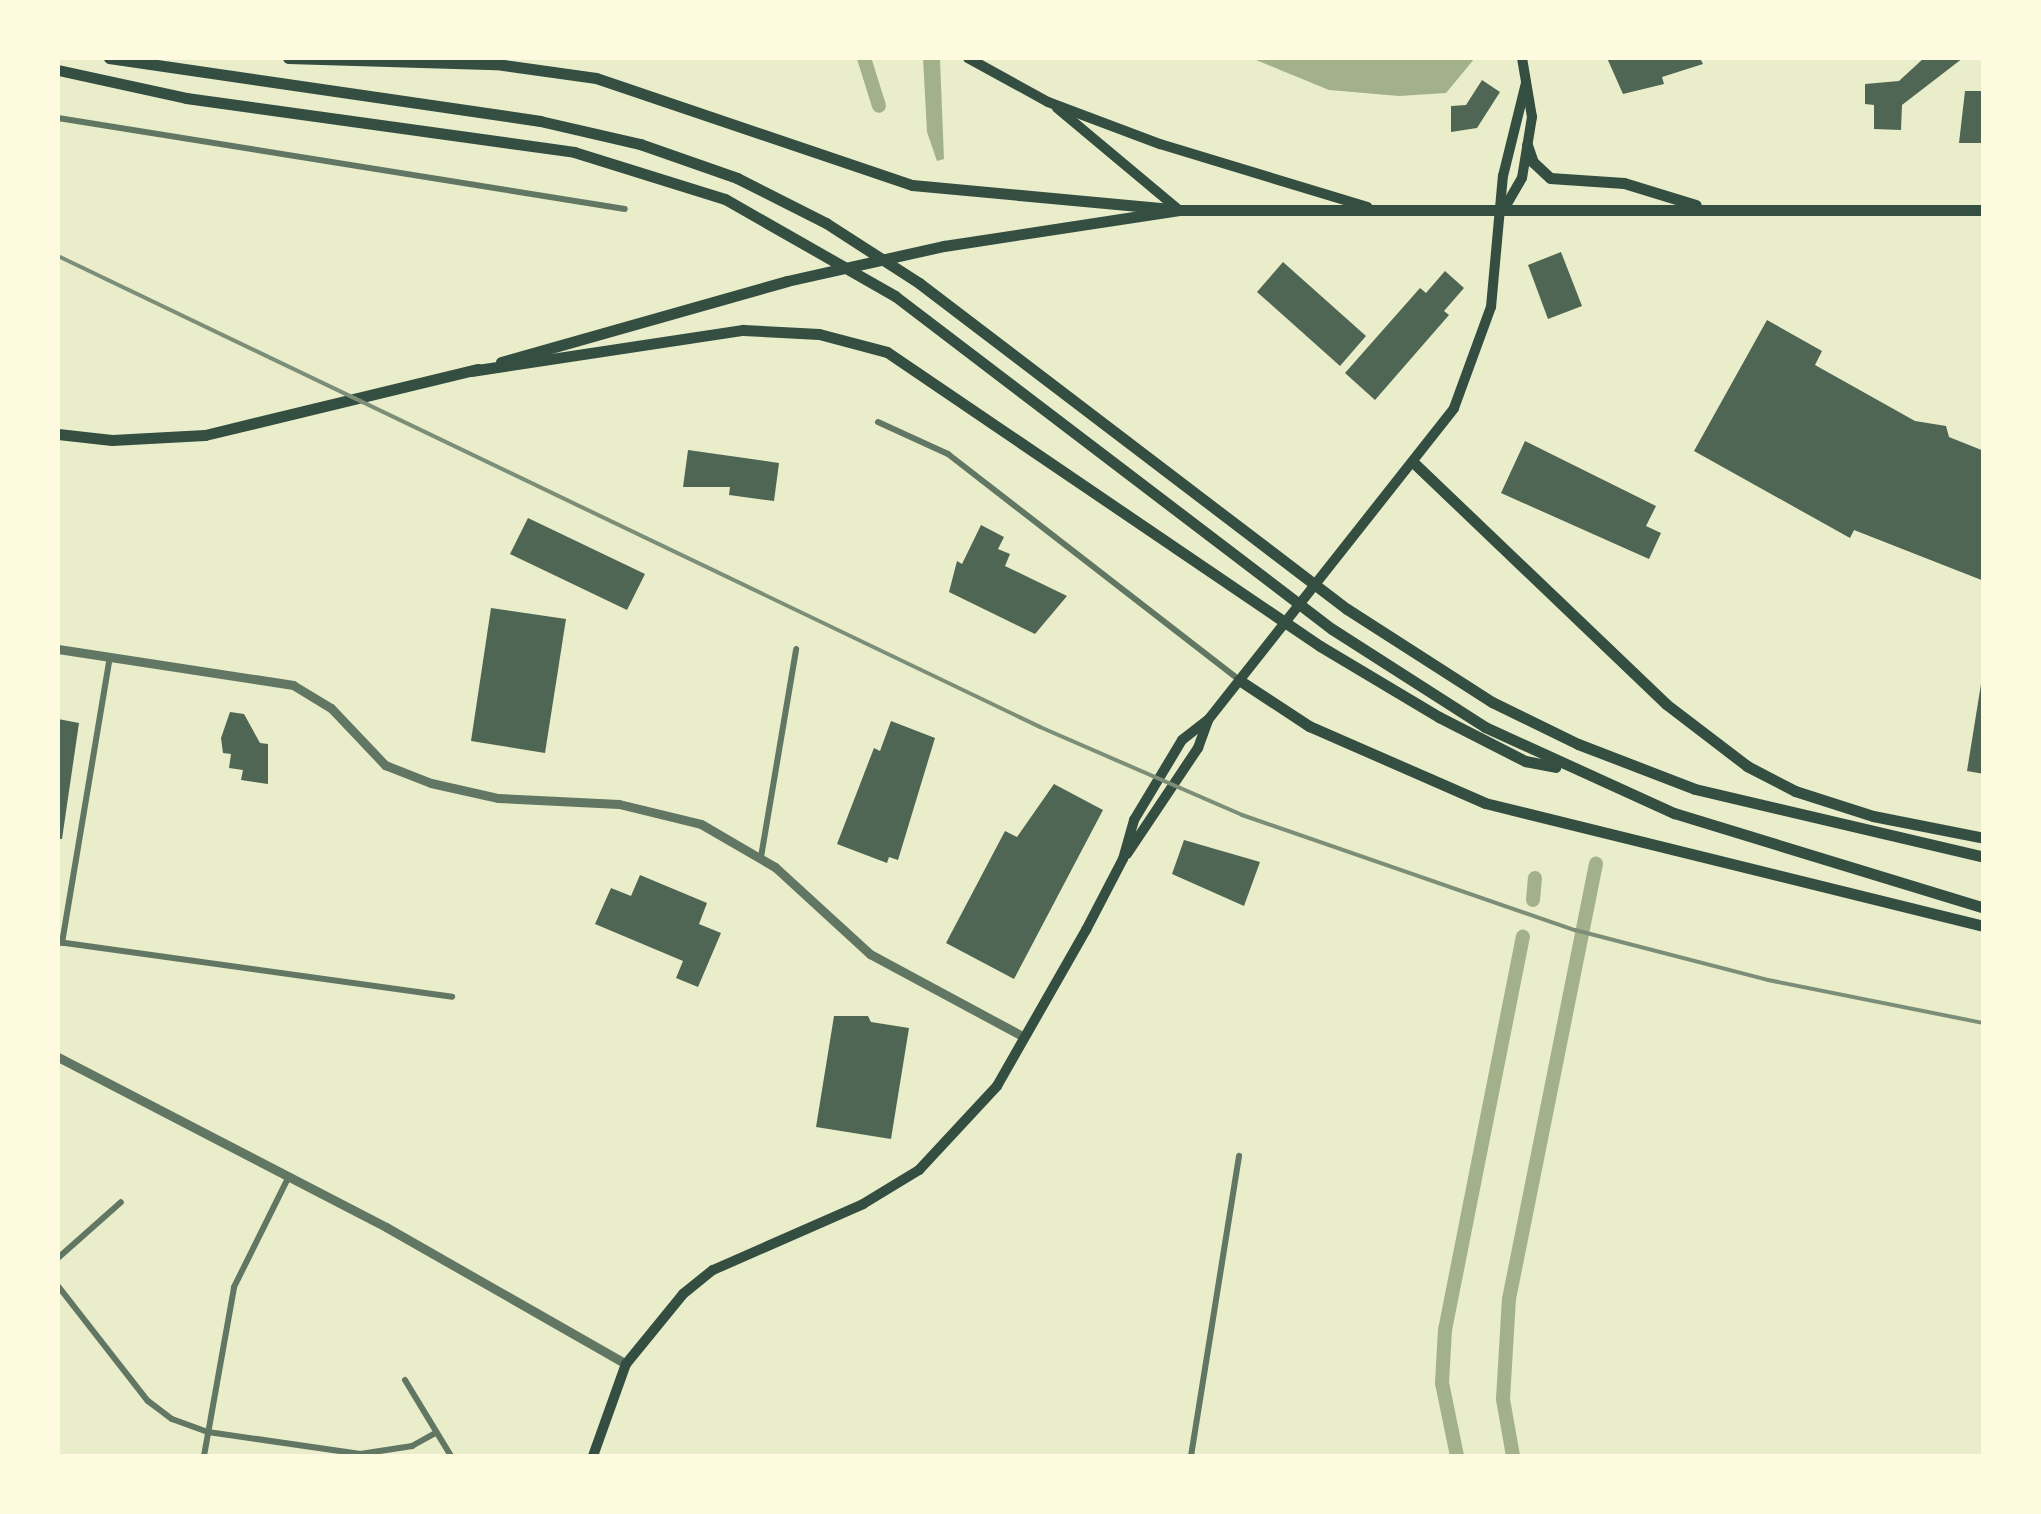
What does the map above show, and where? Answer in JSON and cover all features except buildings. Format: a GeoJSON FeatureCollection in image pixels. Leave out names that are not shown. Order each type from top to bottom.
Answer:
{"type":"FeatureCollection","features":[{"type":"Feature","properties":{"kind":"main road"},"geometry":{"type":"LineString","coordinates":[[109,58],[591,131],[709,166],[826,223],[919,283],[1347,609],[1492,702],[1636,768],[1812,821],[1984,856]]}},
{"type":"Feature","properties":{"kind":"main road"},"geometry":{"type":"LineString","coordinates":[[288,58],[496,64],[579,75],[912,186],[1180,210],[1368,206],[1984,210]]}},
{"type":"Feature","properties":{"kind":"main road"},"geometry":{"type":"LineString","coordinates":[[968,58],[1048,102],[1206,161],[1368,206]]}},
{"type":"Feature","properties":{"kind":"main road"},"geometry":{"type":"LineString","coordinates":[[1504,209],[1522,178],[1527,145],[1532,101],[1522,58]]}},
{"type":"Feature","properties":{"kind":"main road"},"geometry":{"type":"LineString","coordinates":[[58,70],[186,98],[574,152],[690,186],[787,230],[895,296],[1261,577],[1427,693],[1573,771],[1674,813],[1984,908]]}},
{"type":"Feature","properties":{"kind":"main road"},"geometry":{"type":"LineString","coordinates":[[592,1456],[626,1364],[654,1324],[713,1270],[864,1204],[928,1163],[997,1086],[1123,859],[1151,825],[1208,720],[1415,464],[1474,368],[1491,306],[1513,117],[1526,84]]}},
{"type":"Feature","properties":{"kind":"main road"},"geometry":{"type":"LineString","coordinates":[[1048,102],[1180,210]]}},
{"type":"Feature","properties":{"kind":"main road"},"geometry":{"type":"LineString","coordinates":[[1527,145],[1533,162],[1557,181],[1624,182],[1710,210]]}},
{"type":"Feature","properties":{"kind":"main road"},"geometry":{"type":"LineString","coordinates":[[58,434],[157,440],[253,427],[433,382],[787,281],[944,246],[1180,210]]}},
{"type":"Feature","properties":{"kind":"main road"},"geometry":{"type":"LineString","coordinates":[[471,371],[744,330],[802,331],[855,342],[936,380],[1320,646],[1525,761],[1573,771]]}},
{"type":"Feature","properties":{"kind":"main road"},"geometry":{"type":"LineString","coordinates":[[1415,464],[1666,704],[1748,766],[1794,790],[1872,816],[1984,838]]}},
{"type":"Feature","properties":{"kind":"main road"},"geometry":{"type":"LineString","coordinates":[[1238,680],[1325,734],[1485,802],[1984,926]]}},
{"type":"Feature","properties":{"kind":"main road"},"geometry":{"type":"LineString","coordinates":[[1123,859],[1134,820],[1166,766],[1182,740],[1208,720]]}},
{"type":"Feature","properties":{"kind":"street"},"geometry":{"type":"LineString","coordinates":[[58,118],[625,210]]}},
{"type":"Feature","properties":{"kind":"street"},"geometry":{"type":"LineString","coordinates":[[878,422],[948,454],[1238,680]]}},
{"type":"Feature","properties":{"kind":"street"},"geometry":{"type":"LineString","coordinates":[[58,649],[292,685],[331,708],[368,753],[403,774],[498,798],[662,812],[733,837],[761,857],[848,939],[1024,1036]]}},
{"type":"Feature","properties":{"kind":"street"},"geometry":{"type":"LineString","coordinates":[[761,857],[796,650]]}},
{"type":"Feature","properties":{"kind":"street"},"geometry":{"type":"LineString","coordinates":[[110,657],[60,942],[452,998]]}},
{"type":"Feature","properties":{"kind":"street"},"geometry":{"type":"LineString","coordinates":[[58,1057],[288,1176],[626,1364]]}},
{"type":"Feature","properties":{"kind":"street"},"geometry":{"type":"LineString","coordinates":[[1191,1456],[1239,1156]]}},
{"type":"Feature","properties":{"kind":"street"},"geometry":{"type":"LineString","coordinates":[[204,1456],[234,1287],[288,1176]]}},
{"type":"Feature","properties":{"kind":"street"},"geometry":{"type":"LineString","coordinates":[[58,1258],[121,1202]]}},
{"type":"Feature","properties":{"kind":"street"},"geometry":{"type":"LineString","coordinates":[[58,1286],[148,1401],[172,1419],[208,1432],[360,1454],[412,1446],[435,1433]]}},
{"type":"Feature","properties":{"kind":"street"},"geometry":{"type":"LineString","coordinates":[[405,1380],[451,1456]]}},
{"type":"Feature","properties":{"kind":"shaded area"},"geometry":{"type":"Polygon","coordinates":[[[923,58],[940,60],[944,159],[937,161],[927,132],[923,58]]]}},
{"type":"Feature","properties":{"kind":"shaded area"},"geometry":{"type":"Polygon","coordinates":[[[1251,58],[1475,58],[1446,93],[1399,96],[1329,90],[1251,58]]]}},
{"type":"Feature","properties":{"kind":"waterway"},"geometry":{"type":"LineString","coordinates":[[864,58],[879,106]]}},
{"type":"Feature","properties":{"kind":"waterway"},"geometry":{"type":"LineString","coordinates":[[1513,1456],[1503,1399],[1509,1299],[1596,864]]}},
{"type":"Feature","properties":{"kind":"waterway"},"geometry":{"type":"LineString","coordinates":[[1533,900],[1535,878]]}},
{"type":"Feature","properties":{"kind":"waterway"},"geometry":{"type":"LineString","coordinates":[[1457,1456],[1442,1383],[1445,1330],[1523,937]]}},
{"type":"Feature","properties":{"kind":"railway"},"geometry":{"type":"LineString","coordinates":[[58,256],[1040,727],[1242,815],[1575,930],[1768,980],[1984,1023]]}}]}
